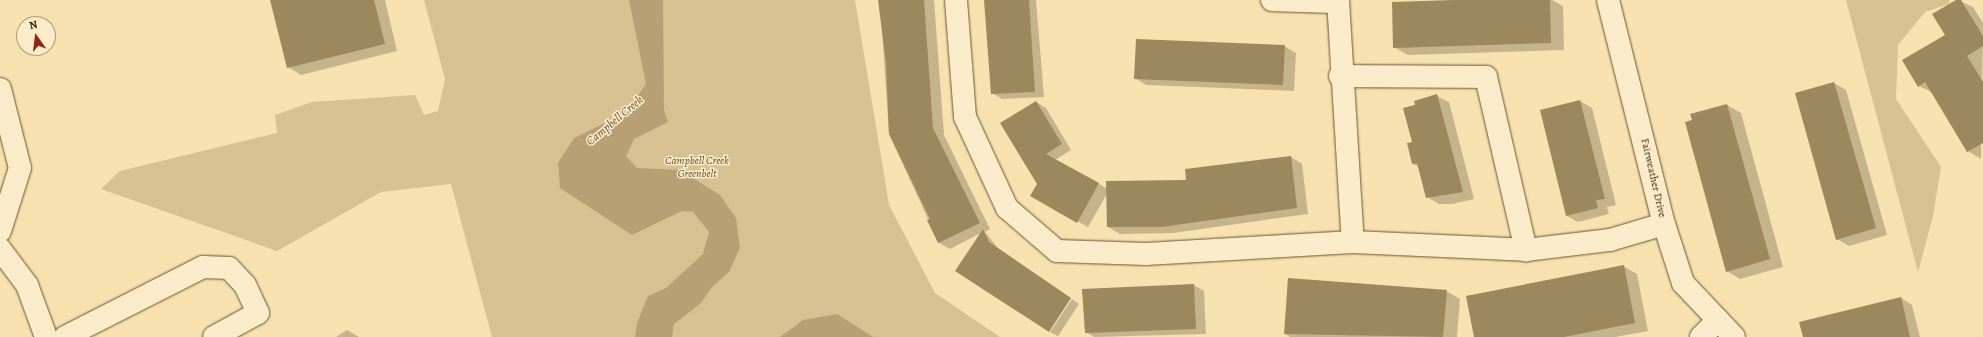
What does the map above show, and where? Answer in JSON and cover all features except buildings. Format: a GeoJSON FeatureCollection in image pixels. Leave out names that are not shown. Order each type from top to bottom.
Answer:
{"type":"FeatureCollection","features":[{"type":"Feature","properties":{"kind":"street"},"geometry":{"type":"LineString","coordinates":[[956,0],[965,117],[1006,208],[1057,251],[1146,254],[1353,242],[1526,250],[1610,240],[1664,224]]}},
{"type":"Feature","properties":{"kind":"street"},"geometry":{"type":"LineString","coordinates":[[1272,0],[1337,1],[1340,76],[1353,242]]}},
{"type":"Feature","properties":{"kind":"street","name":"Fairweather Drive"},"geometry":{"type":"LineString","coordinates":[[1608,0],[1664,224],[1683,283],[1734,337]]}},
{"type":"Feature","properties":{"kind":"street"},"geometry":{"type":"LineString","coordinates":[[1340,76],[1486,77],[1526,250]]}},
{"type":"Feature","properties":{"kind":"street"},"geometry":{"type":"LineString","coordinates":[[0,89],[20,168],[0,231]]}},
{"type":"Feature","properties":{"kind":"street"},"geometry":{"type":"LineString","coordinates":[[0,249],[27,285],[46,337]]}},
{"type":"Feature","properties":{"kind":"street"},"geometry":{"type":"LineString","coordinates":[[65,337],[203,267],[229,268],[245,285],[258,313],[214,337]]}},
{"type":"Feature","properties":{"kind":"street"},"geometry":{"type":"LineString","coordinates":[[1701,337],[1718,320]]}},
{"type":"Feature","properties":{"kind":"green space","name":"Campbell Creek Greenbelt"},"geometry":{"type":"Polygon","coordinates":[[[424,0],[855,0],[889,205],[935,293],[1000,337],[492,337],[451,184],[381,192],[277,251],[101,189],[120,171],[277,133],[275,115],[312,102],[415,95],[424,115],[438,111],[445,79],[424,0]]]}},
{"type":"Feature","properties":{"kind":"green space"},"geometry":{"type":"Polygon","coordinates":[[[1846,0],[1949,0],[1949,4],[1925,12],[1898,45],[1896,99],[1941,167],[1933,216],[1918,272],[1846,0]]]}},
{"type":"Feature","properties":{"kind":"water","name":"Campbell Creek"},"geometry":{"type":"Polygon","coordinates":[[[629,0],[663,0],[664,110],[668,122],[634,139],[626,156],[637,168],[680,170],[720,195],[736,218],[740,248],[729,272],[712,287],[701,303],[674,324],[672,337],[635,337],[637,323],[648,296],[666,288],[703,254],[709,232],[693,212],[682,211],[632,235],[560,188],[558,163],[574,138],[626,113],[646,84],[629,0]]]}},
{"type":"Feature","properties":{"kind":"water"},"geometry":{"type":"Polygon","coordinates":[[[837,314],[873,337],[780,337],[803,320],[837,314]]]}}]}
